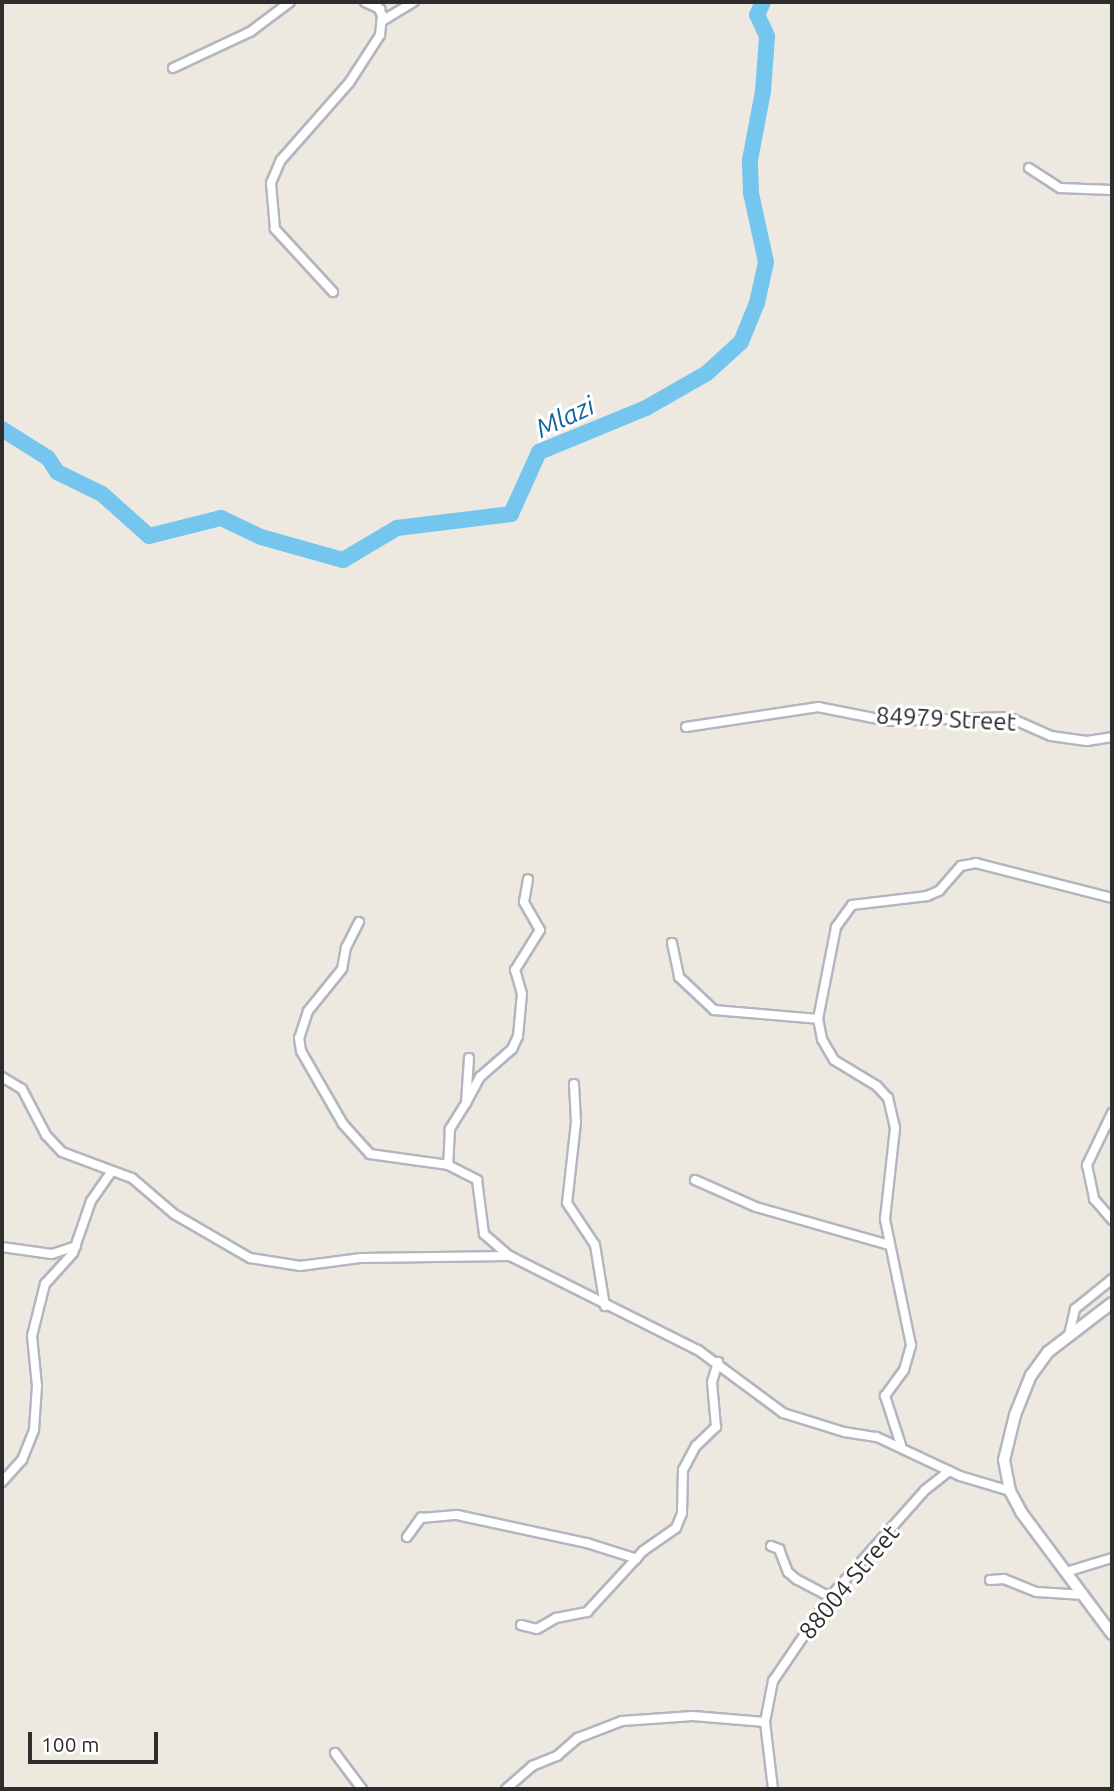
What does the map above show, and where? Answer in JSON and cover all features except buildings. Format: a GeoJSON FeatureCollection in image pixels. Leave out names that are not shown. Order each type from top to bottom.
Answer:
{"type":"FeatureCollection","features":[{"type":"Feature","properties":{"kind":"street"},"geometry":{"type":"LineString","coordinates":[[173,68],[250,32],[290,2]]}},
{"type":"Feature","properties":{"kind":"street"},"geometry":{"type":"LineString","coordinates":[[333,292],[275,229],[271,183],[281,160],[349,83],[380,35],[382,21],[377,6],[365,2]]}},
{"type":"Feature","properties":{"kind":"street"},"geometry":{"type":"LineString","coordinates":[[382,21],[414,2]]}},
{"type":"Feature","properties":{"kind":"street"},"geometry":{"type":"LineString","coordinates":[[1030,168],[1060,188],[1112,190]]}},
{"type":"Feature","properties":{"kind":"street","name":"84979 Street"},"geometry":{"type":"LineString","coordinates":[[685,727],[818,707],[915,721],[1007,717],[1075,740],[1112,737]]}},
{"type":"Feature","properties":{"kind":"street"},"geometry":{"type":"LineString","coordinates":[[901,1445],[885,1396],[904,1370],[911,1345],[889,1245],[885,1201],[895,1128],[893,1110],[877,1086],[827,1052],[818,1019],[836,927],[852,905],[927,896],[939,891],[961,866],[976,863],[1112,898]]}},
{"type":"Feature","properties":{"kind":"street"},"geometry":{"type":"LineString","coordinates":[[448,1165],[450,1129],[480,1077],[512,1049],[518,1036],[522,994],[515,970],[540,930],[524,902],[528,879]]}},
{"type":"Feature","properties":{"kind":"street"},"geometry":{"type":"LineString","coordinates":[[359,922],[346,947],[342,969],[308,1011],[299,1038],[301,1051],[343,1124],[370,1154],[448,1165],[477,1180],[484,1234],[510,1256],[718,1362],[783,1413],[901,1445],[949,1471],[1010,1491]]}},
{"type":"Feature","properties":{"kind":"street"},"geometry":{"type":"LineString","coordinates":[[672,943],[679,977],[714,1010],[818,1019]]}},
{"type":"Feature","properties":{"kind":"street"},"geometry":{"type":"LineString","coordinates":[[466,1103],[468,1058]]}},
{"type":"Feature","properties":{"kind":"street"},"geometry":{"type":"LineString","coordinates":[[2,1077],[22,1089],[41,1126],[66,1154],[132,1178],[199,1229],[270,1263],[300,1266],[427,1255],[510,1256]]}},
{"type":"Feature","properties":{"kind":"street"},"geometry":{"type":"LineString","coordinates":[[574,1084],[576,1122],[566,1196],[571,1214],[594,1245],[605,1306]]}},
{"type":"Feature","properties":{"kind":"street"},"geometry":{"type":"LineString","coordinates":[[1112,1113],[1087,1165],[1094,1199],[1112,1220]]}},
{"type":"Feature","properties":{"kind":"street"},"geometry":{"type":"LineString","coordinates":[[2,1482],[22,1460],[34,1430],[37,1386],[31,1350],[35,1315],[49,1275],[76,1246],[91,1201],[111,1172]]}},
{"type":"Feature","properties":{"kind":"street"},"geometry":{"type":"LineString","coordinates":[[695,1180],[756,1207],[889,1245]]}},
{"type":"Feature","properties":{"kind":"street"},"geometry":{"type":"LineString","coordinates":[[2,1247],[52,1254],[76,1246]]}},
{"type":"Feature","properties":{"kind":"street"},"geometry":{"type":"LineString","coordinates":[[1069,1335],[1075,1309],[1112,1279]]}},
{"type":"Feature","properties":{"kind":"street"},"geometry":{"type":"LineString","coordinates":[[1112,1303],[1048,1352],[1031,1375],[1015,1415],[1004,1460],[1010,1491],[1112,1634]]}},
{"type":"Feature","properties":{"kind":"street"},"geometry":{"type":"LineString","coordinates":[[521,1625],[537,1629],[556,1618],[587,1612],[636,1559],[680,1520],[683,1470],[696,1446],[716,1427],[712,1382],[718,1362]]}},
{"type":"Feature","properties":{"kind":"street","name":"88004 Street"},"geometry":{"type":"LineString","coordinates":[[773,1789],[765,1722],[773,1681],[830,1597],[925,1490],[949,1471]]}},
{"type":"Feature","properties":{"kind":"street"},"geometry":{"type":"LineString","coordinates":[[407,1536],[421,1518],[457,1515],[587,1543],[636,1559]]}},
{"type":"Feature","properties":{"kind":"street"},"geometry":{"type":"LineString","coordinates":[[771,1546],[779,1549],[788,1572],[796,1579],[830,1597]]}},
{"type":"Feature","properties":{"kind":"street"},"geometry":{"type":"LineString","coordinates":[[1066,1572],[1093,1562],[1112,1560]]}},
{"type":"Feature","properties":{"kind":"street"},"geometry":{"type":"LineString","coordinates":[[990,1580],[1004,1579],[1037,1592],[1084,1595]]}},
{"type":"Feature","properties":{"kind":"street"},"geometry":{"type":"LineString","coordinates":[[506,1789],[532,1766],[557,1756],[578,1738],[622,1721],[694,1716],[765,1722]]}},
{"type":"Feature","properties":{"kind":"street"},"geometry":{"type":"LineString","coordinates":[[335,1754],[362,1789]]}},
{"type":"Feature","properties":{"kind":"waterway","name":"Mlazi"},"geometry":{"type":"LineString","coordinates":[[2,429],[48,458],[57,472],[102,494],[149,536],[221,518],[261,537],[343,560],[397,528],[511,514],[539,452],[646,408],[707,373],[741,342],[757,303],[766,262],[751,193],[750,160],[763,91],[767,36],[757,15],[763,2]]}}]}
